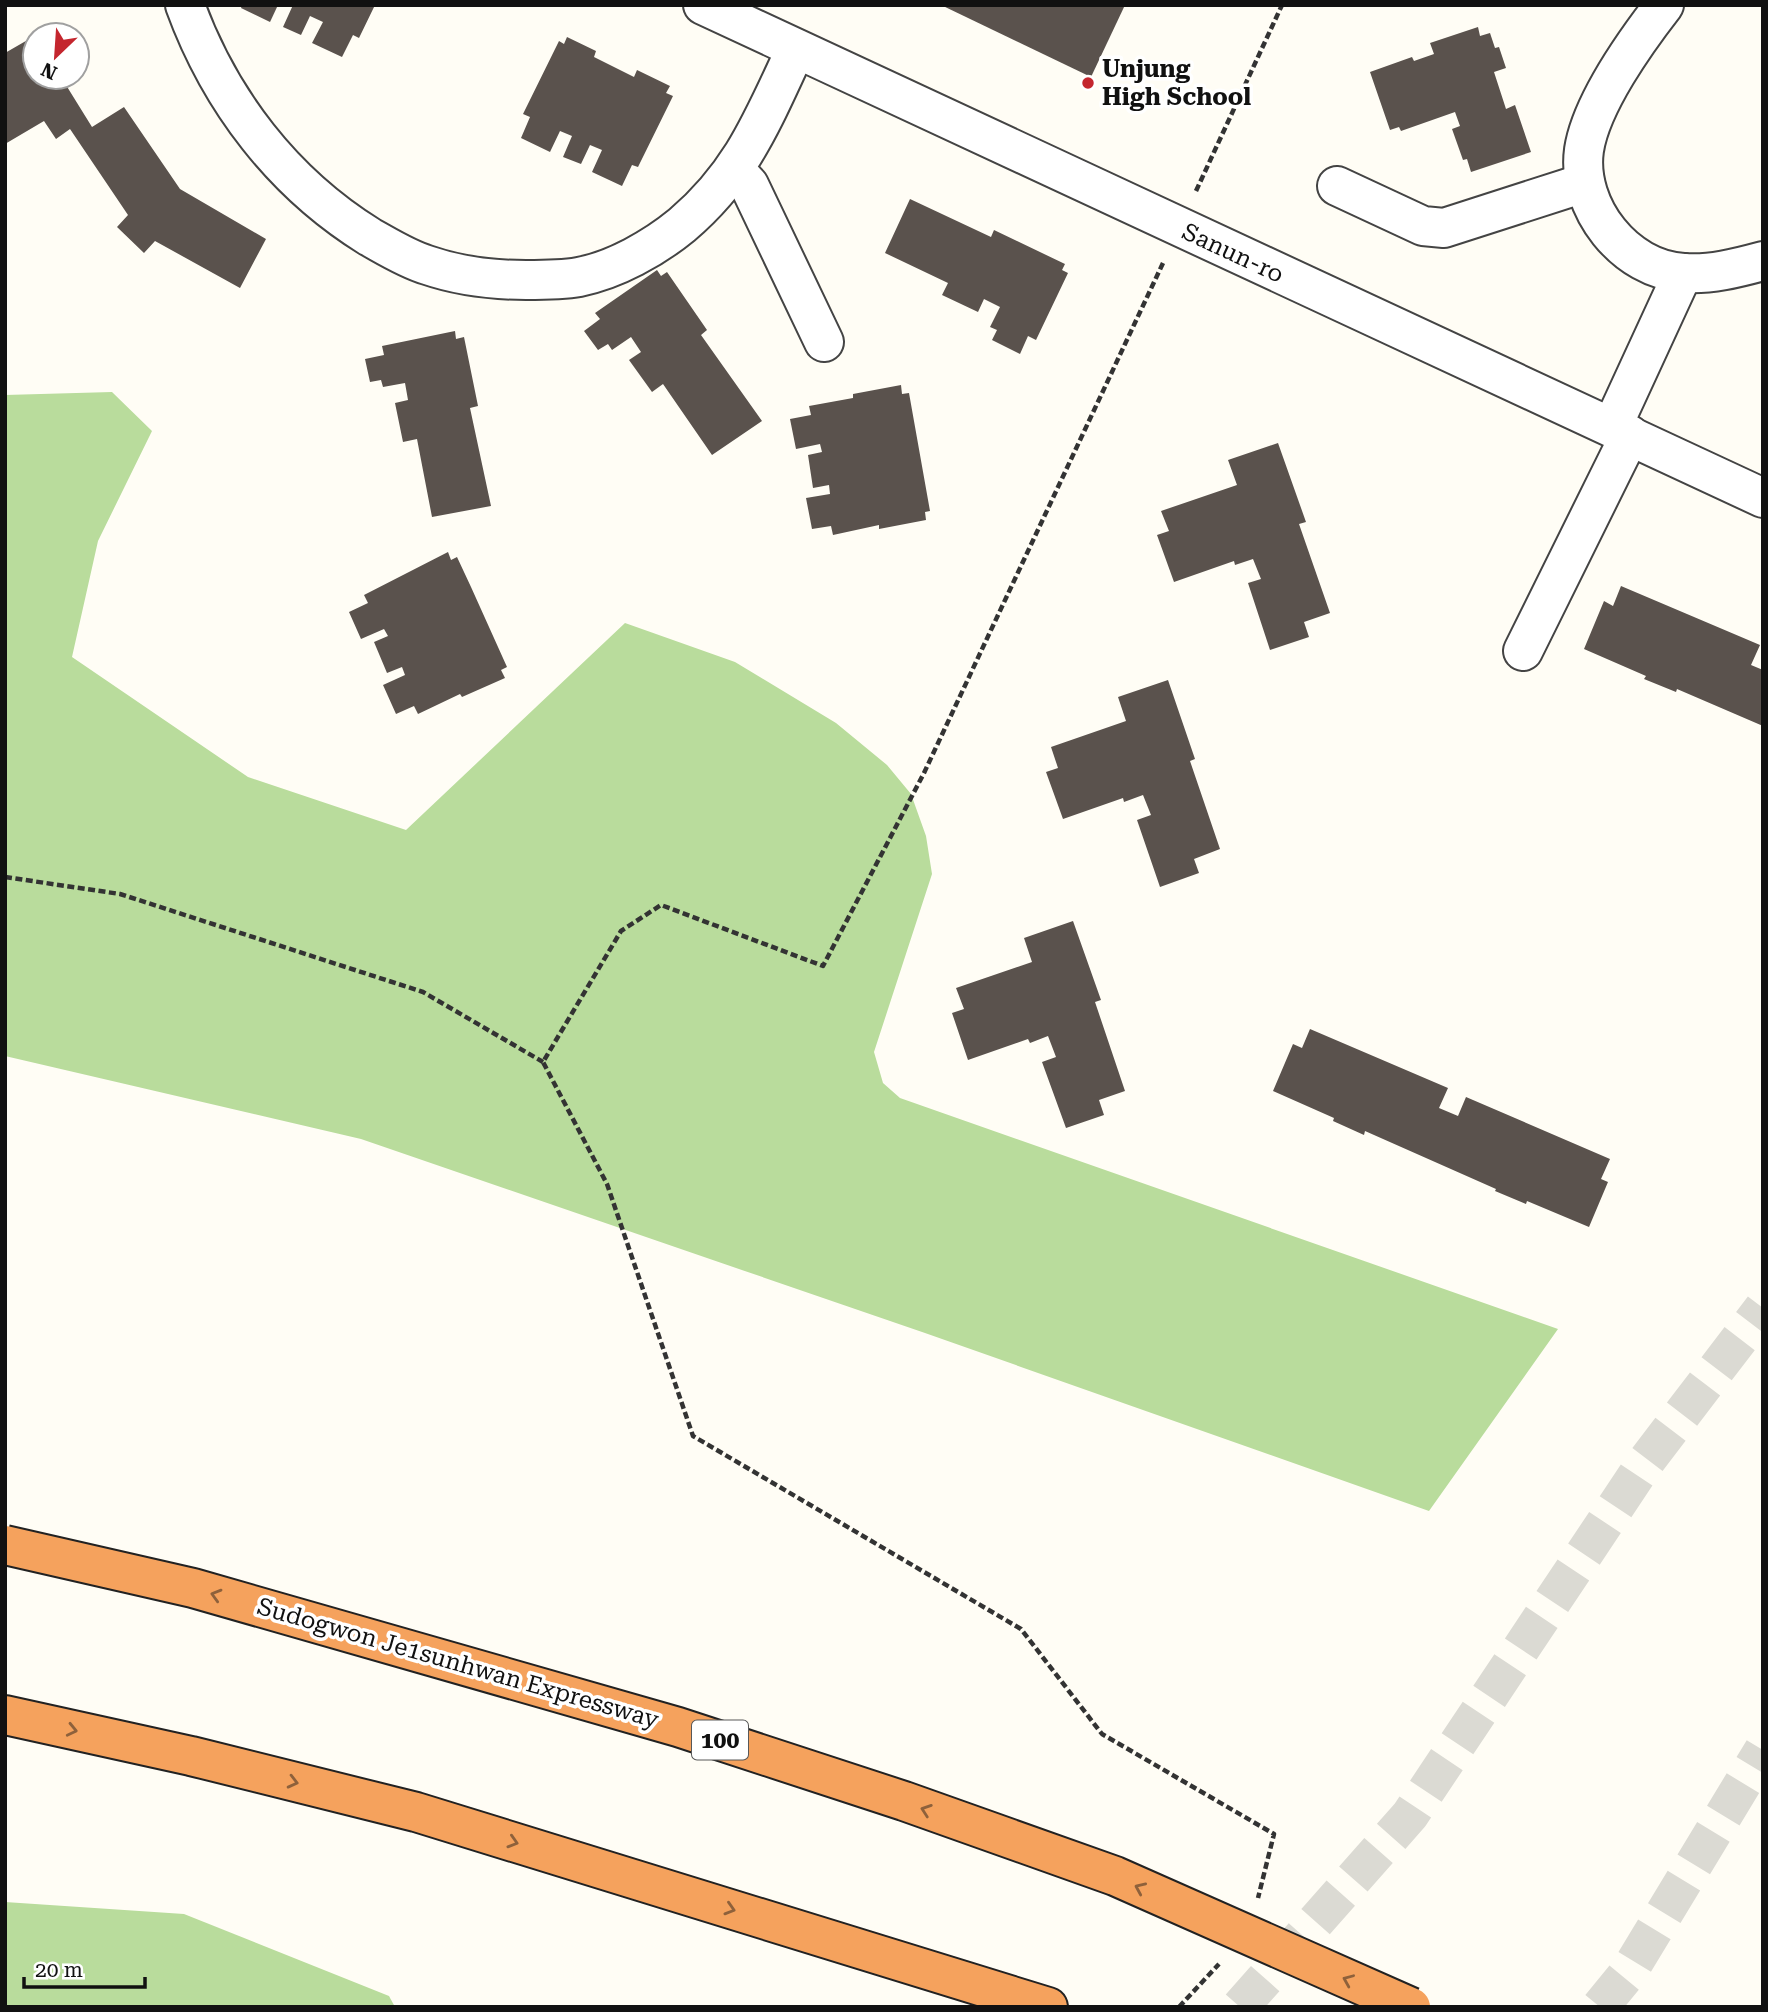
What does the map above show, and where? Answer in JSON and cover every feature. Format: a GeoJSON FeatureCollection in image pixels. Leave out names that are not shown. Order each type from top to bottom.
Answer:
{"type":"FeatureCollection","features":[{"type":"Feature","properties":{"kind":"highway","name":"Sudogwon Je1sunhwan Expressway"},"geometry":{"type":"LineString","coordinates":[[5,1545],[193,1588],[678,1727],[904,1801],[1115,1876],[1411,2007]]}},
{"type":"Feature","properties":{"kind":"highway"},"geometry":{"type":"LineString","coordinates":[[5,1715],[191,1756],[416,1812],[1048,2007]]}},
{"type":"Feature","properties":{"kind":"street"},"geometry":{"type":"LineString","coordinates":[[186,5],[198,41],[251,130],[283,167],[318,200],[353,226],[424,265],[459,274],[501,280],[579,277],[611,267],[650,248],[680,226],[707,202],[735,170],[754,140],[796,49]]}},
{"type":"Feature","properties":{"kind":"street","name":"Sanun-ro"},"geometry":{"type":"LineString","coordinates":[[703,5],[1763,498]]}},
{"type":"Feature","properties":{"kind":"street"},"geometry":{"type":"LineString","coordinates":[[1664,5],[1641,34],[1597,112],[1584,149],[1584,183],[1594,209],[1613,236],[1634,256],[1655,268],[1683,273],[1733,269],[1763,261]]}},
{"type":"Feature","properties":{"kind":"street"},"geometry":{"type":"LineString","coordinates":[[735,170],[749,185],[824,342]]}},
{"type":"Feature","properties":{"kind":"street"},"geometry":{"type":"LineString","coordinates":[[1337,186],[1423,226],[1444,229],[1584,183]]}},
{"type":"Feature","properties":{"kind":"street"},"geometry":{"type":"LineString","coordinates":[[1522,651],[1621,431],[1683,273]]}},
{"type":"Feature","properties":{"kind":"path"},"geometry":{"type":"LineString","coordinates":[[543,1062],[621,931],[661,905],[823,966],[924,773],[1282,5]]}},
{"type":"Feature","properties":{"kind":"path"},"geometry":{"type":"LineString","coordinates":[[5,877],[120,894],[424,992],[543,1062],[607,1184],[693,1436],[1021,1629],[1102,1734],[1274,1834],[1256,1907]]}},
{"type":"Feature","properties":{"kind":"path"},"geometry":{"type":"LineString","coordinates":[[1179,2007],[1223,1960]]}},
{"type":"Feature","properties":{"kind":"green space"},"geometry":{"type":"Polygon","coordinates":[[[112,392],[152,431],[98,541],[72,657],[248,777],[406,830],[625,623],[735,662],[836,723],[887,765],[911,794],[926,836],[932,874],[874,1052],[883,1083],[900,1098],[1558,1329],[1429,1511],[925,1333],[361,1139],[5,1056],[5,395],[112,392]]]}},
{"type":"Feature","properties":{"kind":"green space"},"geometry":{"type":"Polygon","coordinates":[[[5,1902],[184,1914],[389,1996],[395,2007],[5,2007],[5,1902]]]}},
{"type":"Feature","properties":{"kind":"building"},"geometry":{"type":"Polygon","coordinates":[[[242,5],[278,5],[270,22],[241,8],[242,5]]]}},
{"type":"Feature","properties":{"kind":"building"},"geometry":{"type":"Polygon","coordinates":[[[293,5],[375,5],[359,38],[353,35],[342,57],[312,43],[323,22],[310,16],[301,35],[283,27],[293,5]]]}},
{"type":"Feature","properties":{"kind":"building"},"geometry":{"type":"Polygon","coordinates":[[[941,5],[1125,5],[1091,77],[941,5]]]}},
{"type":"Feature","properties":{"kind":"building"},"geometry":{"type":"Polygon","coordinates":[[[1478,27],[1480,36],[1490,33],[1495,48],[1499,47],[1506,68],[1494,72],[1506,109],[1515,105],[1531,152],[1471,172],[1467,159],[1463,160],[1452,129],[1460,126],[1455,112],[1401,131],[1399,127],[1390,130],[1370,72],[1412,57],[1414,61],[1434,54],[1430,43],[1478,27]]]}},
{"type":"Feature","properties":{"kind":"building"},"geometry":{"type":"Polygon","coordinates":[[[567,37],[596,51],[594,57],[634,77],[637,70],[670,86],[666,93],[673,96],[638,167],[632,165],[622,186],[592,172],[602,150],[590,145],[581,164],[563,157],[572,136],[560,131],[550,152],[521,138],[530,117],[523,114],[559,41],[564,44],[567,37]]]}},
{"type":"Feature","properties":{"kind":"building"},"geometry":{"type":"Polygon","coordinates":[[[21,44],[21,91],[70,91],[92,127],[124,107],[180,189],[266,239],[240,288],[155,241],[144,253],[117,227],[128,215],[70,129],[56,139],[44,121],[5,144],[5,53],[21,44]]]}},
{"type":"Feature","properties":{"kind":"building"},"geometry":{"type":"Polygon","coordinates":[[[910,199],[991,237],[994,230],[1065,264],[1062,270],[1068,273],[1036,340],[1028,336],[1020,354],[992,340],[997,330],[990,327],[1000,307],[984,299],[978,312],[942,295],[948,283],[885,253],[910,199]]]}},
{"type":"Feature","properties":{"kind":"building"},"geometry":{"type":"Polygon","coordinates":[[[657,270],[661,276],[667,272],[707,330],[701,335],[762,421],[712,455],[663,384],[652,392],[629,360],[641,352],[631,337],[612,350],[608,344],[598,350],[584,331],[600,319],[595,313],[657,270]]]}},
{"type":"Feature","properties":{"kind":"building"},"geometry":{"type":"Polygon","coordinates":[[[455,331],[456,339],[464,337],[478,406],[470,408],[491,506],[432,517],[417,439],[403,442],[395,403],[408,400],[405,383],[383,387],[381,380],[370,382],[365,359],[384,355],[382,346],[455,331]]]}},
{"type":"Feature","properties":{"kind":"building"},"geometry":{"type":"Polygon","coordinates":[[[901,385],[902,394],[909,393],[930,511],[925,512],[926,520],[879,529],[879,525],[833,535],[831,526],[812,529],[806,498],[830,494],[829,485],[813,488],[808,455],[822,452],[820,444],[796,449],[790,419],[811,415],[809,406],[901,385]]]}},
{"type":"Feature","properties":{"kind":"building"},"geometry":{"type":"Polygon","coordinates":[[[1278,443],[1306,522],[1299,524],[1330,613],[1304,622],[1309,637],[1270,650],[1248,583],[1261,579],[1253,559],[1235,565],[1234,561],[1174,582],[1157,535],[1169,531],[1161,511],[1237,485],[1228,460],[1278,443]]]}},
{"type":"Feature","properties":{"kind":"building"},"geometry":{"type":"Polygon","coordinates":[[[448,552],[451,560],[457,557],[471,587],[507,667],[501,670],[505,678],[462,697],[460,694],[418,714],[414,706],[396,714],[383,685],[405,675],[402,667],[387,673],[374,642],[388,636],[384,629],[361,639],[349,612],[368,603],[364,595],[448,552]]]}},
{"type":"Feature","properties":{"kind":"building"},"geometry":{"type":"Polygon","coordinates":[[[1621,586],[1760,645],[1751,665],[1763,670],[1763,726],[1677,689],[1676,692],[1644,679],[1646,676],[1584,649],[1604,601],[1613,606],[1621,586]]]}},
{"type":"Feature","properties":{"kind":"building"},"geometry":{"type":"Polygon","coordinates":[[[1168,680],[1195,759],[1190,761],[1220,849],[1194,859],[1199,873],[1160,887],[1137,820],[1151,815],[1143,795],[1124,802],[1123,798],[1063,819],[1046,772],[1058,768],[1051,747],[1126,721],[1118,697],[1168,680]]]}},
{"type":"Feature","properties":{"kind":"building"},"geometry":{"type":"Polygon","coordinates":[[[1073,921],[1101,1000],[1095,1002],[1125,1091],[1099,1100],[1104,1115],[1066,1128],[1042,1062],[1056,1057],[1048,1036],[1030,1043],[1028,1039],[968,1060],[952,1013],[964,1009],[956,988],[1032,962],[1024,938],[1073,921]]]}},
{"type":"Feature","properties":{"kind":"building"},"geometry":{"type":"Polygon","coordinates":[[[1310,1029],[1448,1088],[1439,1108],[1458,1116],[1466,1097],[1610,1159],[1601,1179],[1608,1182],[1589,1227],[1527,1201],[1526,1204],[1495,1191],[1496,1189],[1365,1131],[1364,1135],[1333,1121],[1334,1118],[1273,1091],[1293,1044],[1302,1048],[1310,1029]]]}},
{"type":"Feature","properties":{"kind":"tunnel"},"geometry":{"type":"LineString","coordinates":[[1240,2007],[1410,1815],[1644,1464],[1763,1308]]}},
{"type":"Feature","properties":{"kind":"tunnel"},"geometry":{"type":"LineString","coordinates":[[1600,2007],[1628,1973],[1763,1750]]}},
{"type":"Feature","properties":{"kind":"place","name":"Unjung High School"},"geometry":{"type":"Point","coordinates":[1088,83]}}]}
